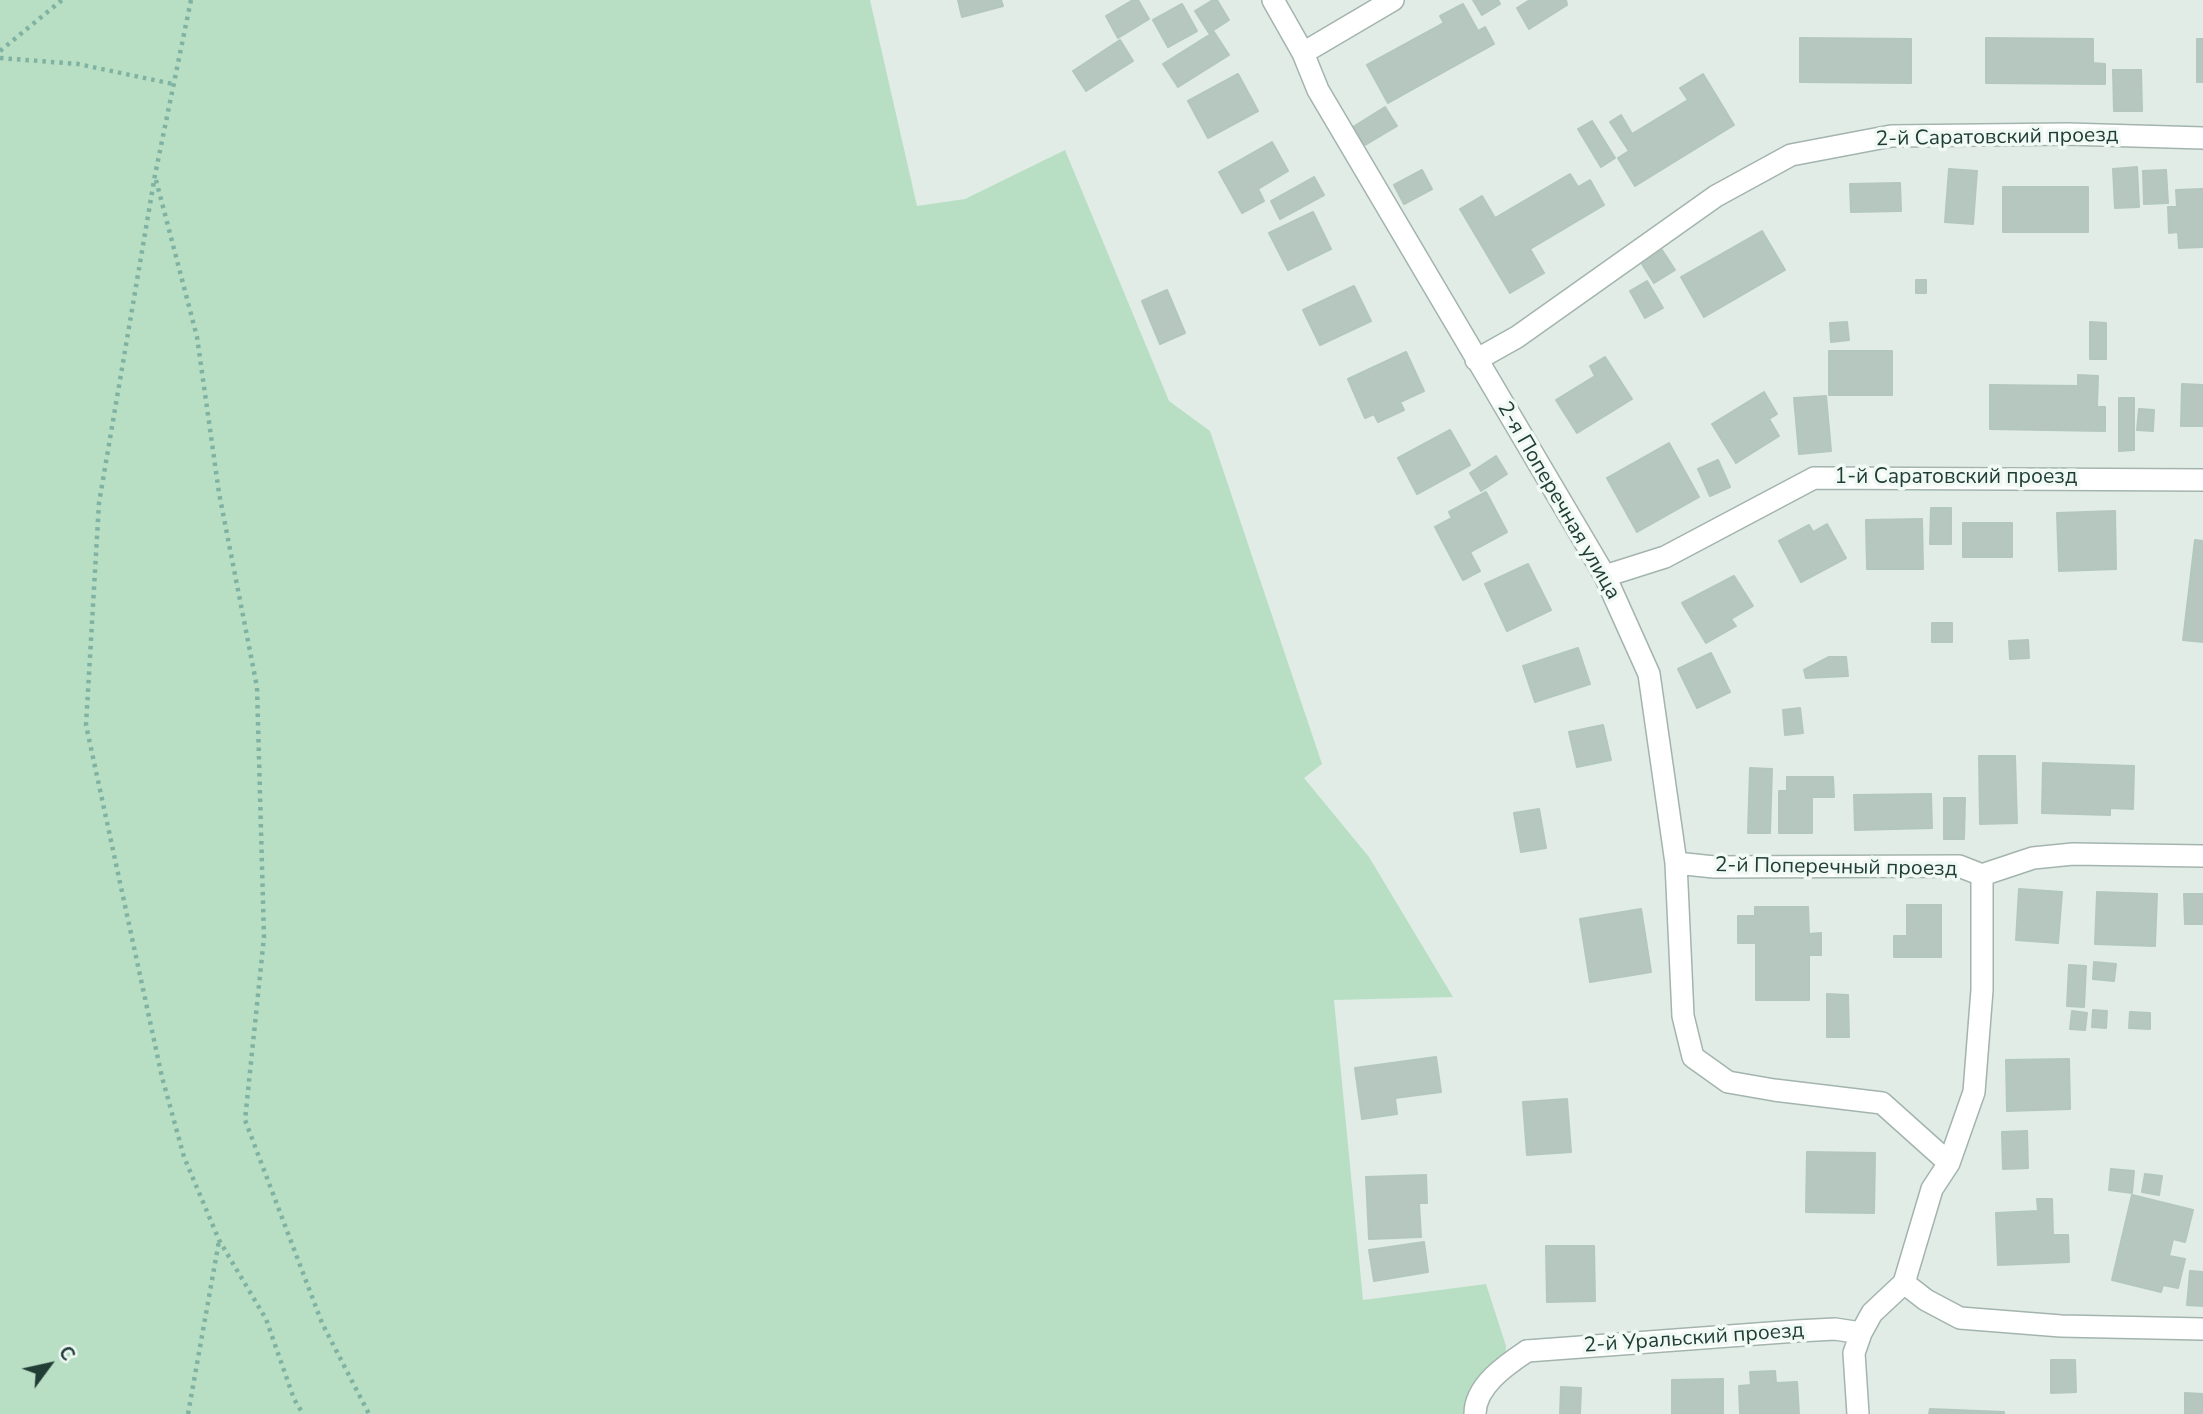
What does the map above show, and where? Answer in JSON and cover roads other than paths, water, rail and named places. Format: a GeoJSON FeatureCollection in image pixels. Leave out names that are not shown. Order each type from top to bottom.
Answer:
{"type":"FeatureCollection","features":[{"type":"Feature","properties":{"kind":"street","name":"2-я Поперечная улица"},"geometry":{"type":"LineString","coordinates":[[1273,0],[1303,53],[1318,90],[1605,576],[1649,674],[1676,863],[1683,1016],[1693,1057],[1728,1082],[1882,1103],[1949,1163]]}},
{"type":"Feature","properties":{"kind":"street"},"geometry":{"type":"LineString","coordinates":[[1303,53],[1393,0]]}},
{"type":"Feature","properties":{"kind":"street","name":"2-й Саратовский проезд"},"geometry":{"type":"LineString","coordinates":[[1476,360],[1517,337],[1716,196],[1791,155],[1891,136],[2068,134],[2203,138]]}},
{"type":"Feature","properties":{"kind":"street","name":"1-й Саратовский проезд"},"geometry":{"type":"LineString","coordinates":[[1605,576],[1665,557],[1814,478],[2203,480]]}},
{"type":"Feature","properties":{"kind":"street","name":"2-й Поперечный проезд"},"geometry":{"type":"LineString","coordinates":[[1676,863],[1714,867],[1959,866],[1982,875],[2033,858],[2073,854],[2203,856]]}},
{"type":"Feature","properties":{"kind":"street"},"geometry":{"type":"LineString","coordinates":[[1858,1414],[1854,1353],[1872,1313],[1904,1283],[1932,1189],[1949,1163],[1974,1092],[1982,990],[1982,875]]}},
{"type":"Feature","properties":{"kind":"street"},"geometry":{"type":"LineString","coordinates":[[1904,1283],[1926,1300],[1960,1318],[2061,1326],[2203,1329]]}},
{"type":"Feature","properties":{"kind":"street","name":"2-й Уральский проезд"},"geometry":{"type":"LineString","coordinates":[[1475,1414],[1475,1402],[1500,1370],[1527,1350],[1835,1329],[1861,1334]]}}]}
